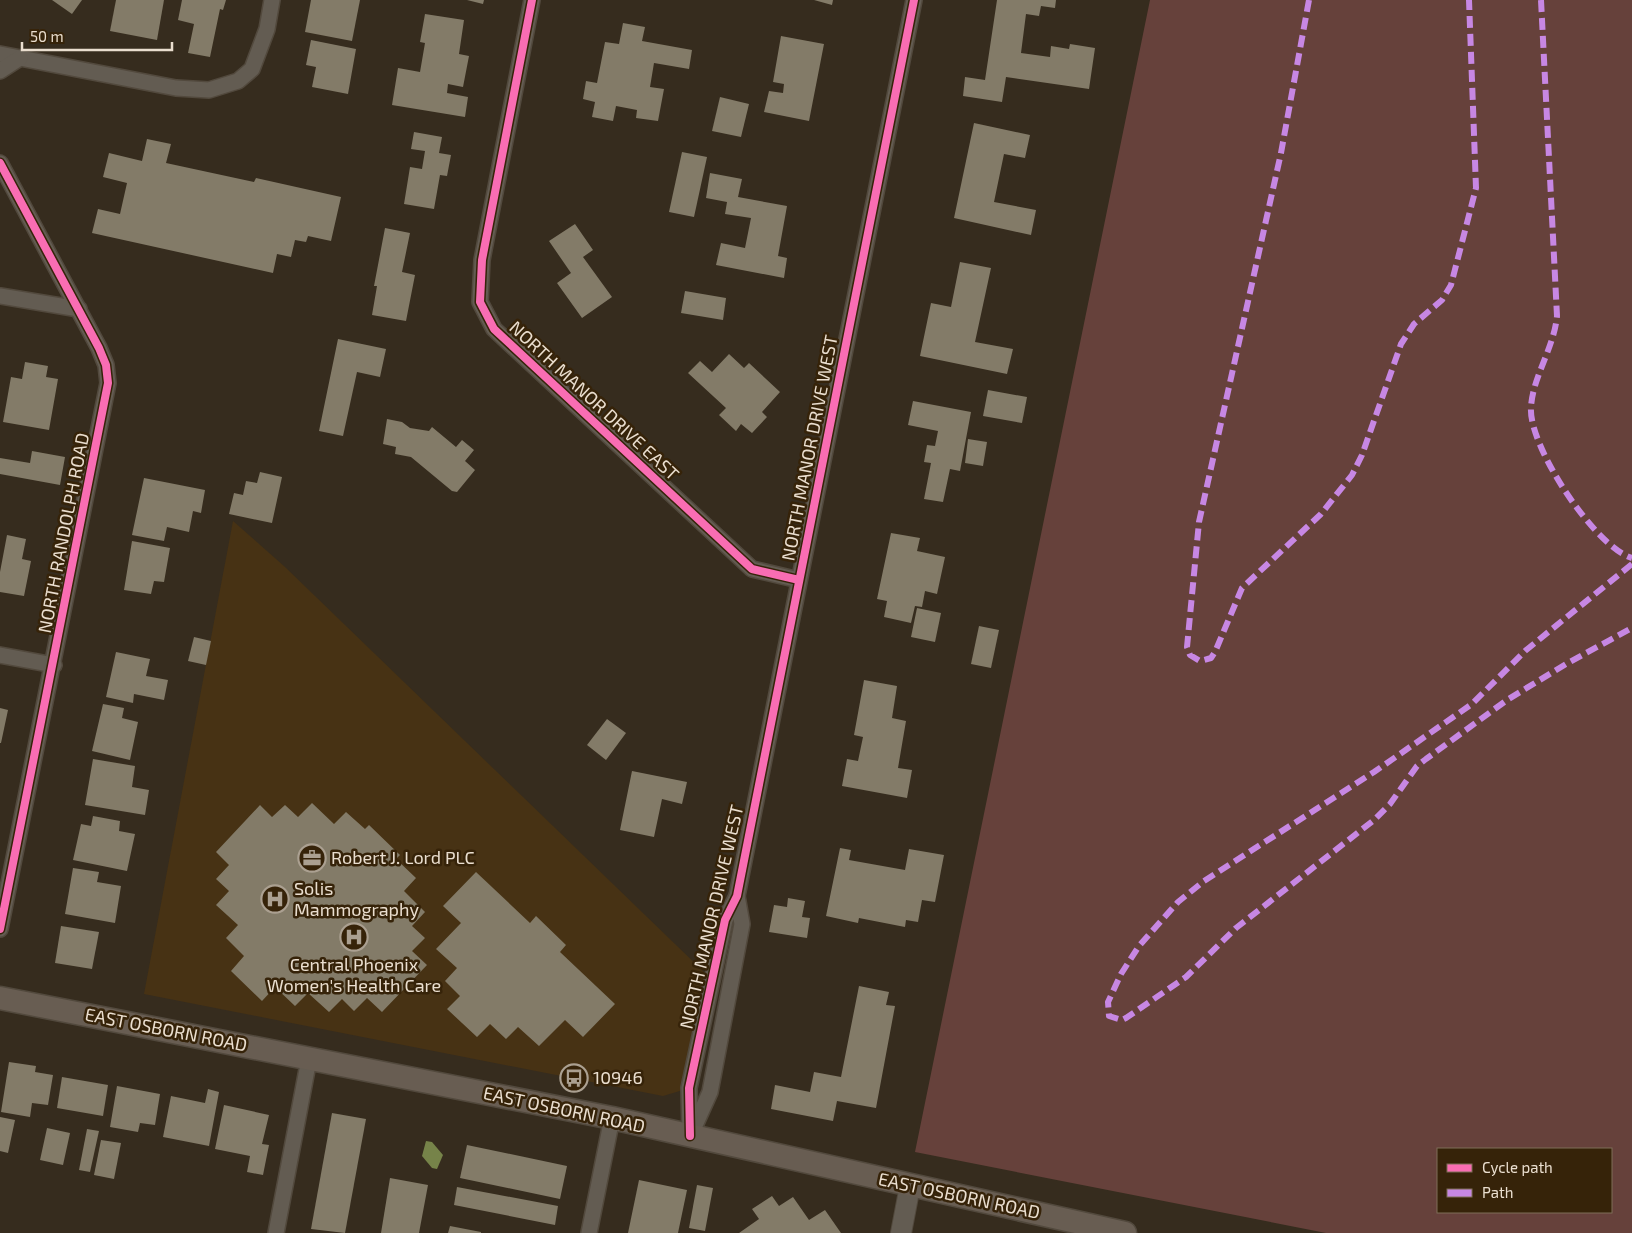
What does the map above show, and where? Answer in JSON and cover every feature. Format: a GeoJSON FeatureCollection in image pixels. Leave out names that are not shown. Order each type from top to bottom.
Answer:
{"type":"FeatureCollection","features":[{"type":"Feature","properties":{"kind":"main road","name":"EAST OSBORN ROAD"},"geometry":{"type":"LineString","coordinates":[[0,998],[612,1118],[1125,1233]]}},
{"type":"Feature","properties":{"kind":"street"},"geometry":{"type":"LineString","coordinates":[[0,54],[176,88],[209,90],[238,81],[252,69],[267,29],[272,0]]}},
{"type":"Feature","properties":{"kind":"street","name":"NORTH MANOR DRIVE EAST"},"geometry":{"type":"LineString","coordinates":[[532,0],[482,260],[480,302],[494,329],[752,569],[799,580]]}},
{"type":"Feature","properties":{"kind":"street","name":"NORTH MANOR DRIVE WEST"},"geometry":{"type":"LineString","coordinates":[[690,1136],[689,1088],[725,920],[737,896],[914,0]]}},
{"type":"Feature","properties":{"kind":"street"},"geometry":{"type":"LineString","coordinates":[[0,71],[20,58]]}},
{"type":"Feature","properties":{"kind":"street","name":"NORTH RANDOLPH ROAD"},"geometry":{"type":"LineString","coordinates":[[0,163],[99,348],[106,365],[108,383],[54,665],[0,929]]}},
{"type":"Feature","properties":{"kind":"street"},"geometry":{"type":"LineString","coordinates":[[0,296],[79,309]]}},
{"type":"Feature","properties":{"kind":"street"},"geometry":{"type":"LineString","coordinates":[[0,655],[54,665]]}},
{"type":"Feature","properties":{"kind":"street","name":"NORTH MANOR DRIVE WEST"},"geometry":{"type":"LineString","coordinates":[[690,1136],[710,1092],[742,924],[737,896]]}},
{"type":"Feature","properties":{"kind":"street","name":"NORTH MANOR DRIVE WEST"},"geometry":{"type":"LineString","coordinates":[[704,1015],[724,1018]]}},
{"type":"Feature","properties":{"kind":"street"},"geometry":{"type":"LineString","coordinates":[[276,1233],[309,1059]]}},
{"type":"Feature","properties":{"kind":"street"},"geometry":{"type":"LineString","coordinates":[[589,1233],[612,1118]]}},
{"type":"Feature","properties":{"kind":"street"},"geometry":{"type":"LineString","coordinates":[[901,1233],[910,1186]]}},
{"type":"Feature","properties":{"kind":"shaded area"},"geometry":{"type":"Polygon","coordinates":[[[1150,0],[1632,0],[1632,1233],[1326,1233],[915,1152],[1150,0]]]}},
{"type":"Feature","properties":{"kind":"shaded area"},"geometry":{"type":"Polygon","coordinates":[[[233,521],[285,567],[706,974],[683,1090],[663,1096],[144,994],[233,521]]]}},
{"type":"Feature","properties":{"kind":"shaded area"},"geometry":{"type":"Polygon","coordinates":[[[426,1141],[432,1142],[443,1155],[437,1169],[432,1168],[422,1156],[426,1141]]]}},
{"type":"Feature","properties":{"kind":"building"},"geometry":{"type":"Polygon","coordinates":[[[52,0],[82,0],[72,14],[52,0]]]}},
{"type":"Feature","properties":{"kind":"building"},"geometry":{"type":"Polygon","coordinates":[[[116,0],[164,0],[157,40],[110,31],[116,0]]]}},
{"type":"Feature","properties":{"kind":"building"},"geometry":{"type":"Polygon","coordinates":[[[182,0],[226,0],[223,10],[220,9],[210,57],[188,53],[194,24],[178,20],[182,0]]]}},
{"type":"Feature","properties":{"kind":"building"},"geometry":{"type":"Polygon","coordinates":[[[311,0],[360,0],[352,41],[305,32],[311,0]]]}},
{"type":"Feature","properties":{"kind":"building"},"geometry":{"type":"Polygon","coordinates":[[[467,0],[484,0],[483,4],[467,0]]]}},
{"type":"Feature","properties":{"kind":"building"},"geometry":{"type":"Polygon","coordinates":[[[814,0],[833,0],[832,5],[814,0]]]}},
{"type":"Feature","properties":{"kind":"building"},"geometry":{"type":"Polygon","coordinates":[[[997,0],[1056,0],[1055,8],[1041,6],[1039,16],[1026,14],[1021,53],[1050,57],[1051,46],[1069,49],[1070,44],[1095,48],[1089,89],[1006,77],[1002,102],[963,96],[965,77],[985,80],[997,0]]]}},
{"type":"Feature","properties":{"kind":"building"},"geometry":{"type":"Polygon","coordinates":[[[425,14],[464,20],[459,54],[469,56],[463,87],[448,84],[447,93],[468,97],[465,117],[392,105],[398,68],[420,72],[425,43],[420,42],[425,14]]]}},
{"type":"Feature","properties":{"kind":"building"},"geometry":{"type":"Polygon","coordinates":[[[623,23],[645,27],[642,41],[692,50],[689,69],[654,63],[650,87],[664,89],[658,121],[636,118],[637,110],[616,106],[613,121],[592,117],[595,102],[583,99],[586,81],[597,83],[605,42],[619,44],[623,23]]]}},
{"type":"Feature","properties":{"kind":"building"},"geometry":{"type":"Polygon","coordinates":[[[781,36],[824,44],[809,121],[764,112],[769,91],[783,93],[784,84],[773,82],[781,36]]]}},
{"type":"Feature","properties":{"kind":"building"},"geometry":{"type":"Polygon","coordinates":[[[311,40],[356,49],[348,94],[312,87],[316,67],[306,65],[311,40]]]}},
{"type":"Feature","properties":{"kind":"building"},"geometry":{"type":"Polygon","coordinates":[[[720,97],[749,104],[741,137],[712,131],[720,97]]]}},
{"type":"Feature","properties":{"kind":"building"},"geometry":{"type":"Polygon","coordinates":[[[974,123],[1030,135],[1025,158],[1004,154],[994,202],[1036,210],[1031,235],[954,218],[974,123]]]}},
{"type":"Feature","properties":{"kind":"building"},"geometry":{"type":"Polygon","coordinates":[[[414,132],[442,137],[439,153],[451,155],[447,176],[440,175],[434,209],[404,204],[410,167],[422,169],[425,151],[411,149],[414,132]]]}},
{"type":"Feature","properties":{"kind":"building"},"geometry":{"type":"Polygon","coordinates":[[[147,139],[171,144],[166,163],[254,182],[256,178],[341,197],[331,241],[308,236],[306,242],[295,240],[291,257],[277,254],[273,273],[92,233],[98,209],[120,214],[127,183],[103,177],[109,153],[142,161],[147,139]]]}},
{"type":"Feature","properties":{"kind":"building"},"geometry":{"type":"Polygon","coordinates":[[[682,152],[707,157],[694,217],[669,212],[682,152]]]}},
{"type":"Feature","properties":{"kind":"building"},"geometry":{"type":"Polygon","coordinates":[[[710,173],[742,179],[738,197],[787,206],[778,256],[787,258],[784,278],[716,265],[721,243],[745,248],[751,218],[725,214],[727,202],[706,198],[710,173]]]}},
{"type":"Feature","properties":{"kind":"building"},"geometry":{"type":"Polygon","coordinates":[[[575,224],[593,250],[583,257],[612,297],[582,318],[557,283],[571,273],[549,241],[575,224]]]}},
{"type":"Feature","properties":{"kind":"building"},"geometry":{"type":"Polygon","coordinates":[[[385,228],[410,233],[402,272],[415,275],[406,321],[372,315],[377,286],[374,286],[385,228]]]}},
{"type":"Feature","properties":{"kind":"building"},"geometry":{"type":"Polygon","coordinates":[[[960,262],[991,268],[975,342],[1013,349],[1007,374],[920,356],[931,303],[951,307],[960,262]]]}},
{"type":"Feature","properties":{"kind":"building"},"geometry":{"type":"Polygon","coordinates":[[[685,291],[726,298],[723,320],[681,313],[685,291]]]}},
{"type":"Feature","properties":{"kind":"building"},"geometry":{"type":"Polygon","coordinates":[[[338,339],[386,349],[380,377],[357,372],[343,436],[319,431],[338,339]]]}},
{"type":"Feature","properties":{"kind":"building"},"geometry":{"type":"Polygon","coordinates":[[[729,354],[744,368],[749,363],[780,392],[762,412],[767,417],[752,433],[741,424],[736,431],[719,415],[726,408],[688,373],[700,361],[712,372],[729,354]]]}},
{"type":"Feature","properties":{"kind":"building"},"geometry":{"type":"Polygon","coordinates":[[[25,362],[48,366],[46,377],[58,379],[49,430],[3,422],[11,377],[22,379],[25,362]]]}},
{"type":"Feature","properties":{"kind":"building"},"geometry":{"type":"Polygon","coordinates":[[[988,390],[1027,397],[1022,423],[983,416],[988,390]]]}},
{"type":"Feature","properties":{"kind":"building"},"geometry":{"type":"Polygon","coordinates":[[[913,401],[971,412],[960,471],[950,469],[943,502],[924,499],[931,463],[924,462],[927,445],[935,446],[938,431],[908,425],[913,401]]]}},
{"type":"Feature","properties":{"kind":"building"},"geometry":{"type":"Polygon","coordinates":[[[387,419],[402,422],[410,428],[429,431],[432,427],[456,447],[462,440],[474,450],[465,461],[475,470],[457,492],[452,491],[411,457],[395,454],[396,447],[383,444],[387,419]]]}},
{"type":"Feature","properties":{"kind":"building"},"geometry":{"type":"Polygon","coordinates":[[[968,439],[987,442],[983,466],[965,463],[968,439]]]}},
{"type":"Feature","properties":{"kind":"building"},"geometry":{"type":"Polygon","coordinates":[[[32,451],[65,457],[60,485],[0,474],[0,458],[30,463],[32,451]]]}},
{"type":"Feature","properties":{"kind":"building"},"geometry":{"type":"Polygon","coordinates":[[[260,472],[282,477],[272,523],[229,514],[234,493],[243,495],[246,481],[257,483],[260,472]]]}},
{"type":"Feature","properties":{"kind":"building"},"geometry":{"type":"Polygon","coordinates":[[[144,478],[205,490],[201,513],[193,511],[189,532],[167,527],[164,541],[132,535],[144,478]]]}},
{"type":"Feature","properties":{"kind":"building"},"geometry":{"type":"Polygon","coordinates":[[[891,533],[920,538],[917,551],[945,557],[937,594],[925,591],[922,607],[915,606],[911,623],[884,617],[887,601],[877,599],[891,533]]]}},
{"type":"Feature","properties":{"kind":"building"},"geometry":{"type":"Polygon","coordinates":[[[7,535],[26,539],[22,559],[31,561],[24,596],[0,592],[0,572],[7,535]]]}},
{"type":"Feature","properties":{"kind":"building"},"geometry":{"type":"Polygon","coordinates":[[[132,541],[170,548],[164,582],[154,581],[151,594],[124,590],[132,541]]]}},
{"type":"Feature","properties":{"kind":"building"},"geometry":{"type":"Polygon","coordinates":[[[917,608],[941,613],[935,642],[911,637],[917,608]]]}},
{"type":"Feature","properties":{"kind":"building"},"geometry":{"type":"Polygon","coordinates":[[[979,626],[999,630],[991,668],[971,664],[979,626]]]}},
{"type":"Feature","properties":{"kind":"building"},"geometry":{"type":"Polygon","coordinates":[[[194,637],[211,641],[206,665],[188,661],[194,637]]]}},
{"type":"Feature","properties":{"kind":"building"},"geometry":{"type":"Polygon","coordinates":[[[116,652],[150,659],[146,676],[168,680],[164,700],[134,694],[133,703],[106,697],[116,652]]]}},
{"type":"Feature","properties":{"kind":"building"},"geometry":{"type":"Polygon","coordinates":[[[864,680],[897,686],[892,718],[906,721],[898,768],[912,770],[907,798],[842,786],[847,759],[858,761],[863,737],[854,735],[864,680]]]}},
{"type":"Feature","properties":{"kind":"building"},"geometry":{"type":"Polygon","coordinates":[[[103,704],[124,708],[122,718],[138,722],[130,760],[92,751],[103,704]]]}},
{"type":"Feature","properties":{"kind":"building"},"geometry":{"type":"Polygon","coordinates":[[[0,708],[8,710],[1,743],[0,743],[0,708]]]}},
{"type":"Feature","properties":{"kind":"building"},"geometry":{"type":"Polygon","coordinates":[[[607,719],[626,733],[606,760],[587,745],[607,719]]]}},
{"type":"Feature","properties":{"kind":"building"},"geometry":{"type":"Polygon","coordinates":[[[93,759],[135,766],[132,787],[149,790],[145,815],[85,805],[93,759]]]}},
{"type":"Feature","properties":{"kind":"building"},"geometry":{"type":"Polygon","coordinates":[[[632,771],[687,782],[682,804],[662,799],[654,837],[620,830],[632,771]]]}},
{"type":"Feature","properties":{"kind":"building"},"geometry":{"type":"Polygon","coordinates":[[[312,803],[334,824],[346,812],[365,829],[369,825],[400,855],[396,859],[416,878],[404,891],[425,912],[412,926],[425,938],[412,951],[427,965],[382,1012],[367,998],[354,1011],[342,999],[329,1012],[308,993],[295,1006],[275,987],[262,1001],[231,971],[244,956],[226,938],[238,925],[216,905],[229,891],[216,879],[229,865],[216,852],[260,805],[272,817],[285,805],[298,817],[312,803]]]}},
{"type":"Feature","properties":{"kind":"building"},"geometry":{"type":"Polygon","coordinates":[[[93,816],[120,821],[119,831],[135,834],[127,871],[73,860],[81,824],[91,826],[93,816]]]}},
{"type":"Feature","properties":{"kind":"building"},"geometry":{"type":"Polygon","coordinates":[[[840,848],[851,850],[849,860],[905,870],[909,849],[944,855],[935,902],[922,900],[918,922],[906,920],[905,927],[859,918],[858,923],[826,916],[840,848]]]}},
{"type":"Feature","properties":{"kind":"building"},"geometry":{"type":"Polygon","coordinates":[[[73,868],[99,872],[97,882],[121,886],[115,923],[65,914],[73,868]]]}},
{"type":"Feature","properties":{"kind":"building"},"geometry":{"type":"Polygon","coordinates":[[[476,872],[530,923],[536,916],[566,945],[560,952],[615,1004],[583,1037],[565,1020],[539,1046],[518,1027],[506,1039],[490,1024],[477,1037],[447,1009],[460,996],[445,981],[457,968],[436,949],[461,923],[443,906],[476,872]]]}},
{"type":"Feature","properties":{"kind":"building"},"geometry":{"type":"Polygon","coordinates":[[[788,898],[805,901],[802,917],[810,918],[807,938],[769,932],[774,905],[787,907],[788,898]]]}},
{"type":"Feature","properties":{"kind":"building"},"geometry":{"type":"Polygon","coordinates":[[[61,926],[99,932],[92,969],[55,963],[61,926]]]}},
{"type":"Feature","properties":{"kind":"building"},"geometry":{"type":"Polygon","coordinates":[[[859,986],[889,992],[886,1005],[895,1006],[876,1108],[837,1101],[833,1121],[771,1109],[775,1085],[810,1092],[814,1072],[841,1077],[859,986]]]}},
{"type":"Feature","properties":{"kind":"building"},"geometry":{"type":"Polygon","coordinates":[[[9,1062],[36,1066],[35,1072],[53,1075],[48,1105],[32,1103],[30,1117],[1,1112],[9,1062]]]}},
{"type":"Feature","properties":{"kind":"building"},"geometry":{"type":"Polygon","coordinates":[[[62,1077],[108,1085],[103,1116],[57,1108],[62,1077]]]}},
{"type":"Feature","properties":{"kind":"building"},"geometry":{"type":"Polygon","coordinates":[[[117,1086],[160,1094],[155,1125],[140,1123],[138,1132],[110,1127],[117,1086]]]}},
{"type":"Feature","properties":{"kind":"building"},"geometry":{"type":"Polygon","coordinates":[[[208,1089],[219,1092],[209,1146],[163,1137],[171,1096],[205,1103],[208,1089]]]}},
{"type":"Feature","properties":{"kind":"building"},"geometry":{"type":"Polygon","coordinates":[[[224,1105],[269,1115],[262,1144],[269,1145],[263,1175],[247,1172],[250,1156],[215,1149],[224,1105]]]}},
{"type":"Feature","properties":{"kind":"building"},"geometry":{"type":"Polygon","coordinates":[[[332,1113],[366,1119],[345,1233],[311,1229],[332,1113]]]}},
{"type":"Feature","properties":{"kind":"building"},"geometry":{"type":"Polygon","coordinates":[[[0,1117],[15,1120],[8,1153],[0,1151],[0,1117]]]}},
{"type":"Feature","properties":{"kind":"building"},"geometry":{"type":"Polygon","coordinates":[[[47,1128],[70,1133],[63,1165],[40,1160],[47,1128]]]}},
{"type":"Feature","properties":{"kind":"building"},"geometry":{"type":"Polygon","coordinates":[[[87,1129],[99,1131],[90,1172],[79,1170],[87,1129]]]}},
{"type":"Feature","properties":{"kind":"building"},"geometry":{"type":"Polygon","coordinates":[[[101,1140],[121,1143],[114,1179],[94,1175],[101,1140]]]}},
{"type":"Feature","properties":{"kind":"building"},"geometry":{"type":"Polygon","coordinates":[[[467,1145],[567,1166],[560,1199],[460,1178],[467,1145]]]}},
{"type":"Feature","properties":{"kind":"building"},"geometry":{"type":"Polygon","coordinates":[[[390,1178],[428,1185],[419,1233],[381,1233],[390,1178]]]}},
{"type":"Feature","properties":{"kind":"building"},"geometry":{"type":"Polygon","coordinates":[[[639,1180],[687,1190],[678,1233],[628,1233],[639,1180]]]}},
{"type":"Feature","properties":{"kind":"building"},"geometry":{"type":"Polygon","coordinates":[[[697,1185],[713,1188],[705,1231],[689,1228],[697,1185]]]}},
{"type":"Feature","properties":{"kind":"building"},"geometry":{"type":"Polygon","coordinates":[[[457,1187],[558,1206],[555,1225],[454,1205],[457,1187]]]}},
{"type":"Feature","properties":{"kind":"building"},"geometry":{"type":"Polygon","coordinates":[[[772,1196],[779,1206],[793,1197],[809,1220],[825,1210],[841,1233],[739,1233],[759,1219],[752,1209],[772,1196]]]}},
{"type":"Feature","properties":{"kind":"building"},"geometry":{"type":"Polygon","coordinates":[[[450,1226],[481,1232],[481,1233],[448,1233],[450,1226]]]}},
{"type":"Feature","properties":{"kind":"marked path"},"geometry":{"type":"LineString","coordinates":[[1309,0],[1281,153],[1199,522],[1187,647],[1190,655],[1200,661],[1211,658],[1215,652],[1242,588],[1321,514],[1352,475],[1362,455],[1401,344],[1414,324],[1442,300],[1451,285],[1476,188],[1469,0]]}},
{"type":"Feature","properties":{"kind":"marked path"},"geometry":{"type":"LineString","coordinates":[[1541,0],[1557,316],[1552,339],[1535,384],[1531,407],[1533,424],[1540,446],[1566,493],[1600,535],[1617,550],[1632,558]]}},
{"type":"Feature","properties":{"kind":"marked path"},"geometry":{"type":"LineString","coordinates":[[1632,564],[1525,651],[1472,704],[1374,772],[1204,881],[1178,902],[1139,946],[1121,974],[1108,1002],[1109,1016],[1122,1020],[1126,1018],[1186,977],[1236,928],[1374,820],[1390,804],[1417,766],[1426,759],[1507,700],[1566,664],[1632,628]]}},
{"type":"Feature","properties":{"kind":"cycle path"},"geometry":{"type":"LineString","coordinates":[[532,0],[482,260],[480,302],[494,329],[752,569],[799,580]]}},
{"type":"Feature","properties":{"kind":"cycle path"},"geometry":{"type":"LineString","coordinates":[[690,1136],[689,1088],[725,920],[737,896],[914,0]]}},
{"type":"Feature","properties":{"kind":"cycle path"},"geometry":{"type":"LineString","coordinates":[[0,163],[99,348],[106,365],[108,383],[0,929]]}},
{"type":"Feature","properties":{"kind":"place","name":"Robert J. Lord PLC"},"geometry":{"type":"Point","coordinates":[312,858]}},
{"type":"Feature","properties":{"kind":"place","name":"Solis Mammography"},"geometry":{"type":"Point","coordinates":[275,899]}},
{"type":"Feature","properties":{"kind":"place","name":"Central Phoenix Women's Health Care"},"geometry":{"type":"Point","coordinates":[354,937]}},
{"type":"Feature","properties":{"kind":"place","name":"10946"},"geometry":{"type":"Point","coordinates":[574,1078]}}]}
